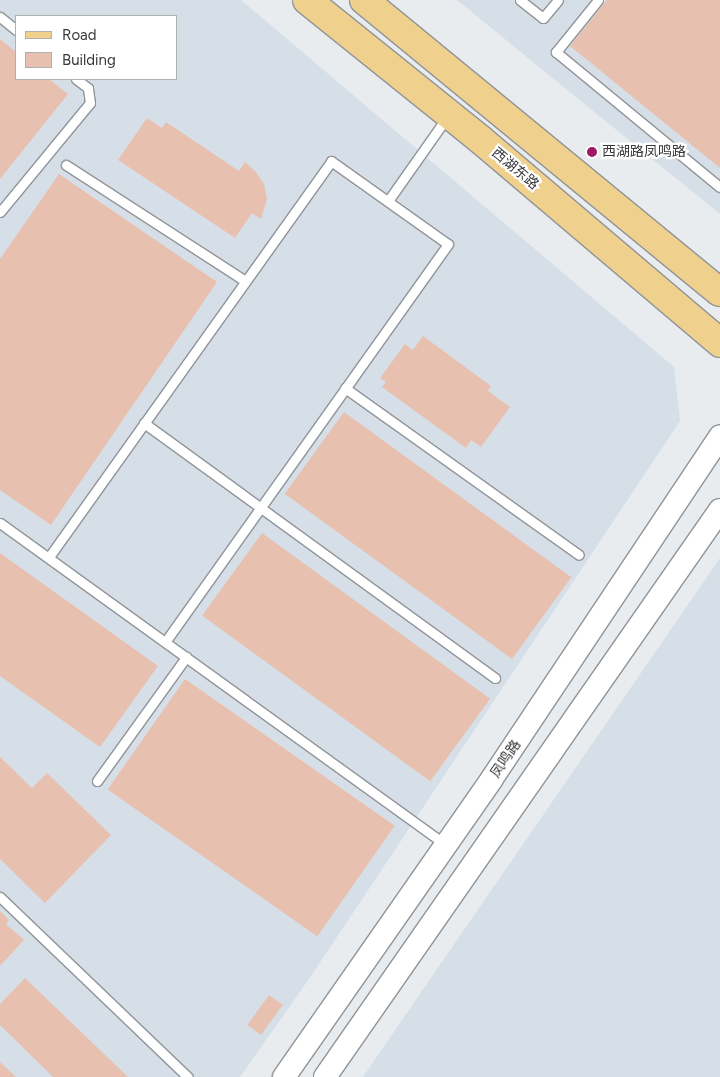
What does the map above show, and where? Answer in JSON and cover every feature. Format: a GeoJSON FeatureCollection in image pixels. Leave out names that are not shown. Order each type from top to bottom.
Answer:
{"type":"FeatureCollection","features":[{"type":"Feature","properties":{"kind":"main road","name":"西湖东路"},"geometry":{"type":"LineString","coordinates":[[307,0],[448,114],[720,343]]}},
{"type":"Feature","properties":{"kind":"main road"},"geometry":{"type":"LineString","coordinates":[[364,0],[720,292]]}},
{"type":"Feature","properties":{"kind":"street","name":"凤鸣路"},"geometry":{"type":"LineString","coordinates":[[284,1077],[446,845],[720,436]]}},
{"type":"Feature","properties":{"kind":"street"},"geometry":{"type":"LineString","coordinates":[[325,1077],[720,510]]}},
{"type":"Feature","properties":{"kind":"lane"},"geometry":{"type":"LineString","coordinates":[[520,0],[543,18],[558,0]]}},
{"type":"Feature","properties":{"kind":"lane"},"geometry":{"type":"LineString","coordinates":[[598,0],[556,52],[720,187]]}},
{"type":"Feature","properties":{"kind":"lane"},"geometry":{"type":"LineString","coordinates":[[0,17],[15,29]]}},
{"type":"Feature","properties":{"kind":"lane"},"geometry":{"type":"LineString","coordinates":[[0,212],[90,102],[88,88],[77,80]]}},
{"type":"Feature","properties":{"kind":"lane"},"geometry":{"type":"LineString","coordinates":[[388,201],[448,114]]}},
{"type":"Feature","properties":{"kind":"lane"},"geometry":{"type":"LineString","coordinates":[[49,557],[331,161],[448,244],[165,642]]}},
{"type":"Feature","properties":{"kind":"lane"},"geometry":{"type":"LineString","coordinates":[[66,164],[246,281]]}},
{"type":"Feature","properties":{"kind":"lane"},"geometry":{"type":"LineString","coordinates":[[346,388],[579,555]]}},
{"type":"Feature","properties":{"kind":"lane"},"geometry":{"type":"LineString","coordinates":[[144,423],[495,678]]}},
{"type":"Feature","properties":{"kind":"lane"},"geometry":{"type":"LineString","coordinates":[[0,523],[446,845]]}},
{"type":"Feature","properties":{"kind":"lane"},"geometry":{"type":"LineString","coordinates":[[96,781],[186,657]]}},
{"type":"Feature","properties":{"kind":"lane"},"geometry":{"type":"LineString","coordinates":[[0,897],[188,1077]]}},
{"type":"Feature","properties":{"kind":"shaded area"},"geometry":{"type":"Polygon","coordinates":[[[0,0],[241,0],[674,367],[680,421],[309,979],[240,1077],[0,1077],[0,0]]]}},
{"type":"Feature","properties":{"kind":"shaded area"},"geometry":{"type":"Polygon","coordinates":[[[457,0],[720,0],[720,214],[534,63],[457,0]]]}},
{"type":"Feature","properties":{"kind":"shaded area"},"geometry":{"type":"Polygon","coordinates":[[[720,558],[720,1077],[363,1077],[391,1036],[720,558]]]}},
{"type":"Feature","properties":{"kind":"building"},"geometry":{"type":"Polygon","coordinates":[[[607,0],[720,0],[720,168],[570,46],[607,0]]]}},
{"type":"Feature","properties":{"kind":"building"},"geometry":{"type":"Polygon","coordinates":[[[0,39],[15,51],[15,80],[50,80],[68,94],[0,179],[0,39]]]}},
{"type":"Feature","properties":{"kind":"building"},"geometry":{"type":"Polygon","coordinates":[[[147,118],[162,128],[166,122],[239,171],[245,162],[255,171],[264,184],[267,199],[261,219],[252,213],[235,238],[118,160],[147,118]]]}},
{"type":"Feature","properties":{"kind":"building"},"geometry":{"type":"Polygon","coordinates":[[[59,174],[217,282],[51,525],[0,490],[0,259],[59,174]]]}},
{"type":"Feature","properties":{"kind":"building"},"geometry":{"type":"Polygon","coordinates":[[[423,336],[491,386],[488,391],[510,407],[481,447],[471,440],[466,448],[382,387],[386,382],[380,378],[405,344],[413,350],[423,336]]]}},
{"type":"Feature","properties":{"kind":"building"},"geometry":{"type":"Polygon","coordinates":[[[344,412],[571,577],[512,659],[285,494],[344,412]]]}},
{"type":"Feature","properties":{"kind":"building"},"geometry":{"type":"Polygon","coordinates":[[[262,533],[490,699],[430,781],[202,616],[262,533]]]}},
{"type":"Feature","properties":{"kind":"building"},"geometry":{"type":"Polygon","coordinates":[[[0,553],[158,666],[100,747],[0,676],[0,553]]]}},
{"type":"Feature","properties":{"kind":"building"},"geometry":{"type":"Polygon","coordinates":[[[185,679],[395,826],[317,936],[108,790],[185,679]]]}},
{"type":"Feature","properties":{"kind":"building"},"geometry":{"type":"Polygon","coordinates":[[[0,757],[32,788],[47,773],[111,835],[45,903],[0,859],[0,757]]]}},
{"type":"Feature","properties":{"kind":"building"},"geometry":{"type":"Polygon","coordinates":[[[0,911],[9,920],[6,924],[24,940],[0,966],[0,911]]]}},
{"type":"Feature","properties":{"kind":"building"},"geometry":{"type":"Polygon","coordinates":[[[25,978],[128,1077],[53,1077],[0,1025],[0,1004],[25,978]]]}},
{"type":"Feature","properties":{"kind":"building"},"geometry":{"type":"Polygon","coordinates":[[[269,995],[283,1005],[261,1035],[247,1025],[269,995]]]}},
{"type":"Feature","properties":{"kind":"building"},"geometry":{"type":"Polygon","coordinates":[[[0,1062],[16,1077],[0,1077],[0,1062]]]}},
{"type":"Feature","properties":{"kind":"place","name":"西湖路凤鸣路"},"geometry":{"type":"Point","coordinates":[592,152]}}]}
